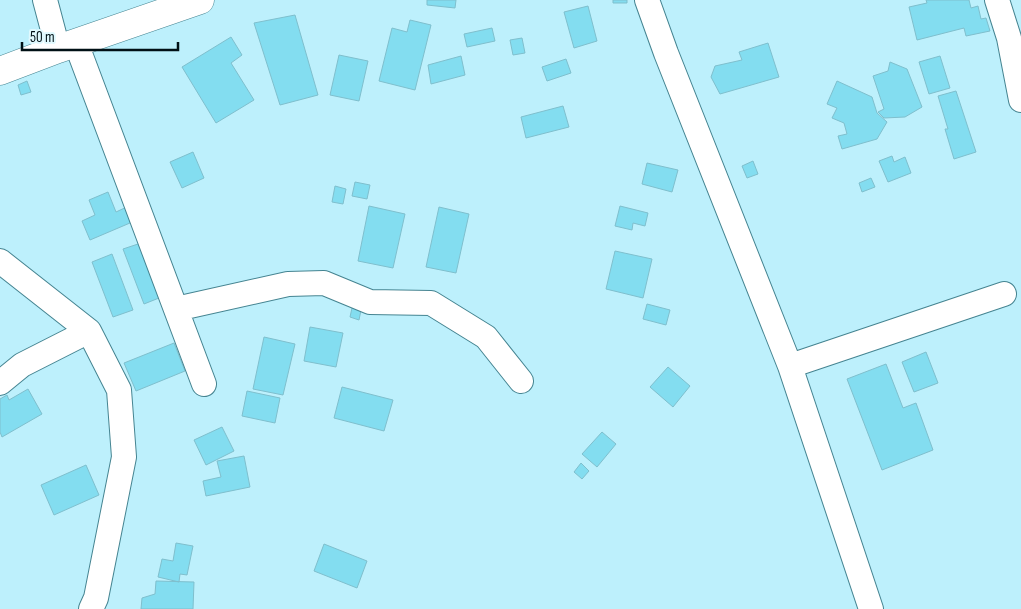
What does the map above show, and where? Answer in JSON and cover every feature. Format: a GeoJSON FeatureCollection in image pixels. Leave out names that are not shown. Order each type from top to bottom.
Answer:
{"type":"FeatureCollection","features":[{"type":"Feature","properties":{"kind":"street"},"geometry":{"type":"LineString","coordinates":[[45,0],[67,46],[176,309],[204,384]]}},
{"type":"Feature","properties":{"kind":"street"},"geometry":{"type":"LineString","coordinates":[[0,71],[200,0]]}},
{"type":"Feature","properties":{"kind":"street"},"geometry":{"type":"LineString","coordinates":[[647,0],[790,366],[871,609]]}},
{"type":"Feature","properties":{"kind":"street"},"geometry":{"type":"LineString","coordinates":[[997,0],[1009,38],[1021,100]]}},
{"type":"Feature","properties":{"kind":"street"},"geometry":{"type":"LineString","coordinates":[[0,261],[89,331],[119,390],[124,457],[96,598],[91,609]]}},
{"type":"Feature","properties":{"kind":"street"},"geometry":{"type":"LineString","coordinates":[[176,309],[288,284],[324,283],[370,302],[431,303],[486,337],[521,381]]}},
{"type":"Feature","properties":{"kind":"street"},"geometry":{"type":"LineString","coordinates":[[790,366],[1004,294]]}},
{"type":"Feature","properties":{"kind":"street"},"geometry":{"type":"LineString","coordinates":[[0,383],[22,365],[89,331]]}},
{"type":"Feature","properties":{"kind":"building"},"geometry":{"type":"Polygon","coordinates":[[[427,0],[456,0],[455,8],[427,5],[427,0]]]}},
{"type":"Feature","properties":{"kind":"building"},"geometry":{"type":"Polygon","coordinates":[[[613,0],[627,0],[627,3],[613,3],[613,0]]]}},
{"type":"Feature","properties":{"kind":"building"},"geometry":{"type":"Polygon","coordinates":[[[926,0],[969,0],[971,8],[978,6],[981,19],[986,18],[990,31],[966,36],[964,28],[917,40],[909,7],[927,3],[926,0]]]}},
{"type":"Feature","properties":{"kind":"building"},"geometry":{"type":"Polygon","coordinates":[[[588,6],[597,41],[574,48],[564,12],[588,6]]]}},
{"type":"Feature","properties":{"kind":"building"},"geometry":{"type":"Polygon","coordinates":[[[295,15],[318,95],[280,105],[254,23],[295,15]]]}},
{"type":"Feature","properties":{"kind":"building"},"geometry":{"type":"Polygon","coordinates":[[[410,20],[431,25],[415,90],[379,81],[392,28],[407,32],[410,20]]]}},
{"type":"Feature","properties":{"kind":"building"},"geometry":{"type":"Polygon","coordinates":[[[492,28],[495,41],[467,47],[464,34],[492,28]]]}},
{"type":"Feature","properties":{"kind":"building"},"geometry":{"type":"Polygon","coordinates":[[[231,37],[242,55],[231,63],[254,100],[216,123],[182,67],[231,37]]]}},
{"type":"Feature","properties":{"kind":"building"},"geometry":{"type":"Polygon","coordinates":[[[522,38],[525,53],[513,55],[510,40],[522,38]]]}},
{"type":"Feature","properties":{"kind":"building"},"geometry":{"type":"Polygon","coordinates":[[[768,43],[779,77],[720,94],[711,77],[715,66],[742,60],[739,52],[768,43]]]}},
{"type":"Feature","properties":{"kind":"building"},"geometry":{"type":"Polygon","coordinates":[[[339,55],[368,61],[359,101],[330,95],[339,55]]]}},
{"type":"Feature","properties":{"kind":"building"},"geometry":{"type":"Polygon","coordinates":[[[461,56],[465,75],[431,84],[428,65],[461,56]]]}},
{"type":"Feature","properties":{"kind":"building"},"geometry":{"type":"Polygon","coordinates":[[[940,56],[950,88],[929,94],[919,62],[940,56]]]}},
{"type":"Feature","properties":{"kind":"building"},"geometry":{"type":"Polygon","coordinates":[[[566,59],[571,73],[547,81],[542,67],[566,59]]]}},
{"type":"Feature","properties":{"kind":"building"},"geometry":{"type":"Polygon","coordinates":[[[890,62],[907,69],[922,107],[905,117],[884,118],[878,112],[884,109],[873,76],[888,71],[890,62]]]}},
{"type":"Feature","properties":{"kind":"building"},"geometry":{"type":"Polygon","coordinates":[[[27,81],[31,92],[21,95],[18,85],[27,81]]]}},
{"type":"Feature","properties":{"kind":"building"},"geometry":{"type":"Polygon","coordinates":[[[837,81],[872,97],[877,113],[887,122],[877,139],[842,149],[838,136],[847,134],[844,123],[832,118],[837,108],[827,104],[837,81]]]}},
{"type":"Feature","properties":{"kind":"building"},"geometry":{"type":"Polygon","coordinates":[[[956,91],[976,152],[954,159],[945,129],[948,129],[938,96],[956,91]]]}},
{"type":"Feature","properties":{"kind":"building"},"geometry":{"type":"Polygon","coordinates":[[[563,106],[569,127],[526,138],[521,117],[563,106]]]}},
{"type":"Feature","properties":{"kind":"building"},"geometry":{"type":"Polygon","coordinates":[[[193,152],[204,178],[182,188],[170,162],[193,152]]]}},
{"type":"Feature","properties":{"kind":"building"},"geometry":{"type":"Polygon","coordinates":[[[892,156],[894,162],[905,157],[911,173],[888,182],[879,161],[892,156]]]}},
{"type":"Feature","properties":{"kind":"building"},"geometry":{"type":"Polygon","coordinates":[[[753,161],[758,174],[747,178],[742,166],[753,161]]]}},
{"type":"Feature","properties":{"kind":"building"},"geometry":{"type":"Polygon","coordinates":[[[647,163],[678,170],[672,192],[642,184],[647,163]]]}},
{"type":"Feature","properties":{"kind":"building"},"geometry":{"type":"Polygon","coordinates":[[[871,178],[875,187],[862,192],[859,183],[871,178]]]}},
{"type":"Feature","properties":{"kind":"building"},"geometry":{"type":"Polygon","coordinates":[[[355,182],[370,185],[367,199],[352,196],[355,182]]]}},
{"type":"Feature","properties":{"kind":"building"},"geometry":{"type":"Polygon","coordinates":[[[335,186],[346,189],[343,204],[332,202],[335,186]]]}},
{"type":"Feature","properties":{"kind":"building"},"geometry":{"type":"Polygon","coordinates":[[[108,192],[116,212],[131,205],[137,220],[90,240],[82,221],[95,215],[89,200],[108,192]]]}},
{"type":"Feature","properties":{"kind":"building"},"geometry":{"type":"Polygon","coordinates":[[[369,206],[405,214],[393,268],[358,261],[369,206]]]}},
{"type":"Feature","properties":{"kind":"building"},"geometry":{"type":"Polygon","coordinates":[[[620,206],[648,213],[645,226],[633,223],[632,230],[615,226],[620,206]]]}},
{"type":"Feature","properties":{"kind":"building"},"geometry":{"type":"Polygon","coordinates":[[[439,207],[469,214],[456,273],[426,267],[439,207]]]}},
{"type":"Feature","properties":{"kind":"building"},"geometry":{"type":"Polygon","coordinates":[[[144,242],[164,296],[144,304],[123,249],[144,242]]]}},
{"type":"Feature","properties":{"kind":"building"},"geometry":{"type":"Polygon","coordinates":[[[615,251],[652,259],[643,298],[606,289],[615,251]]]}},
{"type":"Feature","properties":{"kind":"building"},"geometry":{"type":"Polygon","coordinates":[[[112,254],[133,310],[113,317],[92,262],[112,254]]]}},
{"type":"Feature","properties":{"kind":"building"},"geometry":{"type":"Polygon","coordinates":[[[647,304],[670,310],[666,325],[643,319],[647,304]]]}},
{"type":"Feature","properties":{"kind":"building"},"geometry":{"type":"Polygon","coordinates":[[[352,308],[361,310],[359,320],[350,317],[352,308]]]}},
{"type":"Feature","properties":{"kind":"building"},"geometry":{"type":"Polygon","coordinates":[[[310,327],[343,333],[336,367],[304,361],[310,327]]]}},
{"type":"Feature","properties":{"kind":"building"},"geometry":{"type":"Polygon","coordinates":[[[264,337],[295,344],[283,395],[253,389],[264,337]]]}},
{"type":"Feature","properties":{"kind":"building"},"geometry":{"type":"Polygon","coordinates":[[[174,343],[185,371],[136,391],[124,363],[174,343]]]}},
{"type":"Feature","properties":{"kind":"building"},"geometry":{"type":"Polygon","coordinates":[[[926,352],[938,383],[914,392],[902,362],[926,352]]]}},
{"type":"Feature","properties":{"kind":"building"},"geometry":{"type":"Polygon","coordinates":[[[886,364],[903,408],[916,403],[933,450],[882,470],[847,379],[886,364]]]}},
{"type":"Feature","properties":{"kind":"building"},"geometry":{"type":"Polygon","coordinates":[[[668,367],[690,386],[673,407],[650,387],[668,367]]]}},
{"type":"Feature","properties":{"kind":"building"},"geometry":{"type":"Polygon","coordinates":[[[342,387],[393,400],[384,431],[334,418],[342,387]]]}},
{"type":"Feature","properties":{"kind":"building"},"geometry":{"type":"Polygon","coordinates":[[[28,389],[42,414],[2,437],[0,432],[0,399],[7,395],[9,400],[28,389]]]}},
{"type":"Feature","properties":{"kind":"building"},"geometry":{"type":"Polygon","coordinates":[[[247,391],[280,398],[275,423],[242,416],[247,391]]]}},
{"type":"Feature","properties":{"kind":"building"},"geometry":{"type":"Polygon","coordinates":[[[222,427],[234,451],[206,465],[194,440],[222,427]]]}},
{"type":"Feature","properties":{"kind":"building"},"geometry":{"type":"Polygon","coordinates":[[[602,432],[616,444],[597,467],[582,454],[602,432]]]}},
{"type":"Feature","properties":{"kind":"building"},"geometry":{"type":"Polygon","coordinates":[[[244,456],[250,487],[206,496],[203,481],[221,477],[217,461],[244,456]]]}},
{"type":"Feature","properties":{"kind":"building"},"geometry":{"type":"Polygon","coordinates":[[[581,463],[589,471],[582,479],[574,472],[581,463]]]}},
{"type":"Feature","properties":{"kind":"building"},"geometry":{"type":"Polygon","coordinates":[[[86,465],[99,495],[54,515],[41,485],[86,465]]]}},
{"type":"Feature","properties":{"kind":"building"},"geometry":{"type":"Polygon","coordinates":[[[176,543],[193,546],[187,575],[180,574],[179,582],[158,577],[162,559],[173,561],[176,543]]]}},
{"type":"Feature","properties":{"kind":"building"},"geometry":{"type":"Polygon","coordinates":[[[324,544],[367,561],[357,588],[314,571],[324,544]]]}},
{"type":"Feature","properties":{"kind":"building"},"geometry":{"type":"Polygon","coordinates":[[[156,581],[194,582],[193,609],[141,609],[142,598],[155,594],[156,581]]]}}]}
